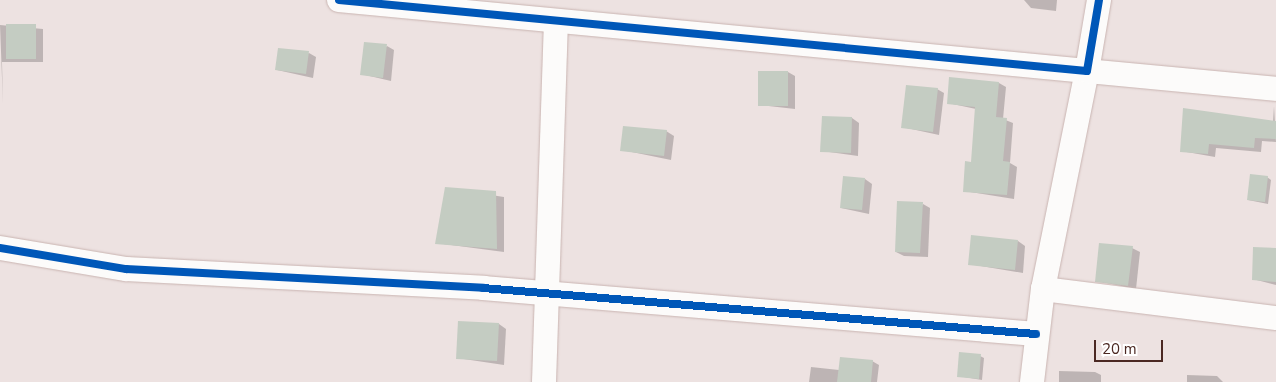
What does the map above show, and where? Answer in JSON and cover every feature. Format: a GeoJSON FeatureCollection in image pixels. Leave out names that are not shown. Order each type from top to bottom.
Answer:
{"type":"FeatureCollection","features":[{"type":"Feature","properties":{"kind":"street"},"geometry":{"type":"LineString","coordinates":[[339,0],[403,3],[556,21],[1276,89]]}},
{"type":"Feature","properties":{"kind":"street"},"geometry":{"type":"LineString","coordinates":[[1032,382],[1036,334],[1043,289],[1087,71],[1099,0]]}},
{"type":"Feature","properties":{"kind":"street"},"geometry":{"type":"LineString","coordinates":[[544,382],[556,21]]}},
{"type":"Feature","properties":{"kind":"street"},"geometry":{"type":"LineString","coordinates":[[0,248],[126,269],[548,293],[1036,334]]}},
{"type":"Feature","properties":{"kind":"street"},"geometry":{"type":"LineString","coordinates":[[1043,289],[1276,318]]}},
{"type":"Feature","properties":{"kind":"building"},"geometry":{"type":"Polygon","coordinates":[[[6,24],[36,24],[36,59],[6,59],[6,24]]]}},
{"type":"Feature","properties":{"kind":"building"},"geometry":{"type":"Polygon","coordinates":[[[364,42],[387,44],[383,78],[360,75],[364,42]]]}},
{"type":"Feature","properties":{"kind":"building"},"geometry":{"type":"Polygon","coordinates":[[[278,48],[309,51],[306,74],[275,70],[278,48]]]}},
{"type":"Feature","properties":{"kind":"building"},"geometry":{"type":"Polygon","coordinates":[[[758,71],[788,71],[788,106],[758,106],[758,71]]]}},
{"type":"Feature","properties":{"kind":"building"},"geometry":{"type":"Polygon","coordinates":[[[949,77],[999,82],[996,117],[1007,118],[1003,161],[1010,162],[1007,195],[963,192],[965,161],[971,162],[975,107],[947,104],[949,77]]]}},
{"type":"Feature","properties":{"kind":"building"},"geometry":{"type":"Polygon","coordinates":[[[906,85],[938,88],[933,132],[901,128],[906,85]]]}},
{"type":"Feature","properties":{"kind":"building"},"geometry":{"type":"Polygon","coordinates":[[[1183,108],[1276,121],[1276,139],[1255,138],[1254,148],[1209,144],[1208,154],[1180,152],[1183,108]]]}},
{"type":"Feature","properties":{"kind":"building"},"geometry":{"type":"Polygon","coordinates":[[[822,116],[852,117],[851,153],[820,152],[822,116]]]}},
{"type":"Feature","properties":{"kind":"building"},"geometry":{"type":"Polygon","coordinates":[[[623,126],[667,130],[664,156],[620,151],[623,126]]]}},
{"type":"Feature","properties":{"kind":"building"},"geometry":{"type":"Polygon","coordinates":[[[1250,174],[1268,176],[1265,202],[1247,200],[1250,174]]]}},
{"type":"Feature","properties":{"kind":"building"},"geometry":{"type":"Polygon","coordinates":[[[843,176],[865,178],[862,210],[840,208],[843,176]]]}},
{"type":"Feature","properties":{"kind":"building"},"geometry":{"type":"Polygon","coordinates":[[[445,187],[496,191],[497,249],[435,244],[445,187]]]}},
{"type":"Feature","properties":{"kind":"building"},"geometry":{"type":"Polygon","coordinates":[[[897,201],[923,202],[920,253],[895,252],[897,201]]]}},
{"type":"Feature","properties":{"kind":"building"},"geometry":{"type":"Polygon","coordinates":[[[971,235],[1018,240],[1015,270],[968,265],[971,235]]]}},
{"type":"Feature","properties":{"kind":"building"},"geometry":{"type":"Polygon","coordinates":[[[1099,243],[1133,246],[1128,286],[1095,282],[1099,243]]]}},
{"type":"Feature","properties":{"kind":"building"},"geometry":{"type":"Polygon","coordinates":[[[1253,247],[1276,248],[1276,282],[1252,280],[1253,247]]]}},
{"type":"Feature","properties":{"kind":"building"},"geometry":{"type":"Polygon","coordinates":[[[458,321],[499,323],[497,361],[456,359],[458,321]]]}},
{"type":"Feature","properties":{"kind":"building"},"geometry":{"type":"Polygon","coordinates":[[[959,352],[981,354],[979,379],[957,377],[959,352]]]}},
{"type":"Feature","properties":{"kind":"building"},"geometry":{"type":"Polygon","coordinates":[[[840,357],[873,360],[871,382],[837,382],[840,357]]]}},
{"type":"Feature","properties":{"kind":"cycle path"},"geometry":{"type":"LineString","coordinates":[[339,0],[1087,71],[1099,0]]}},
{"type":"Feature","properties":{"kind":"cycle path"},"geometry":{"type":"LineString","coordinates":[[0,248],[126,269],[483,288],[1036,334]]}}]}
